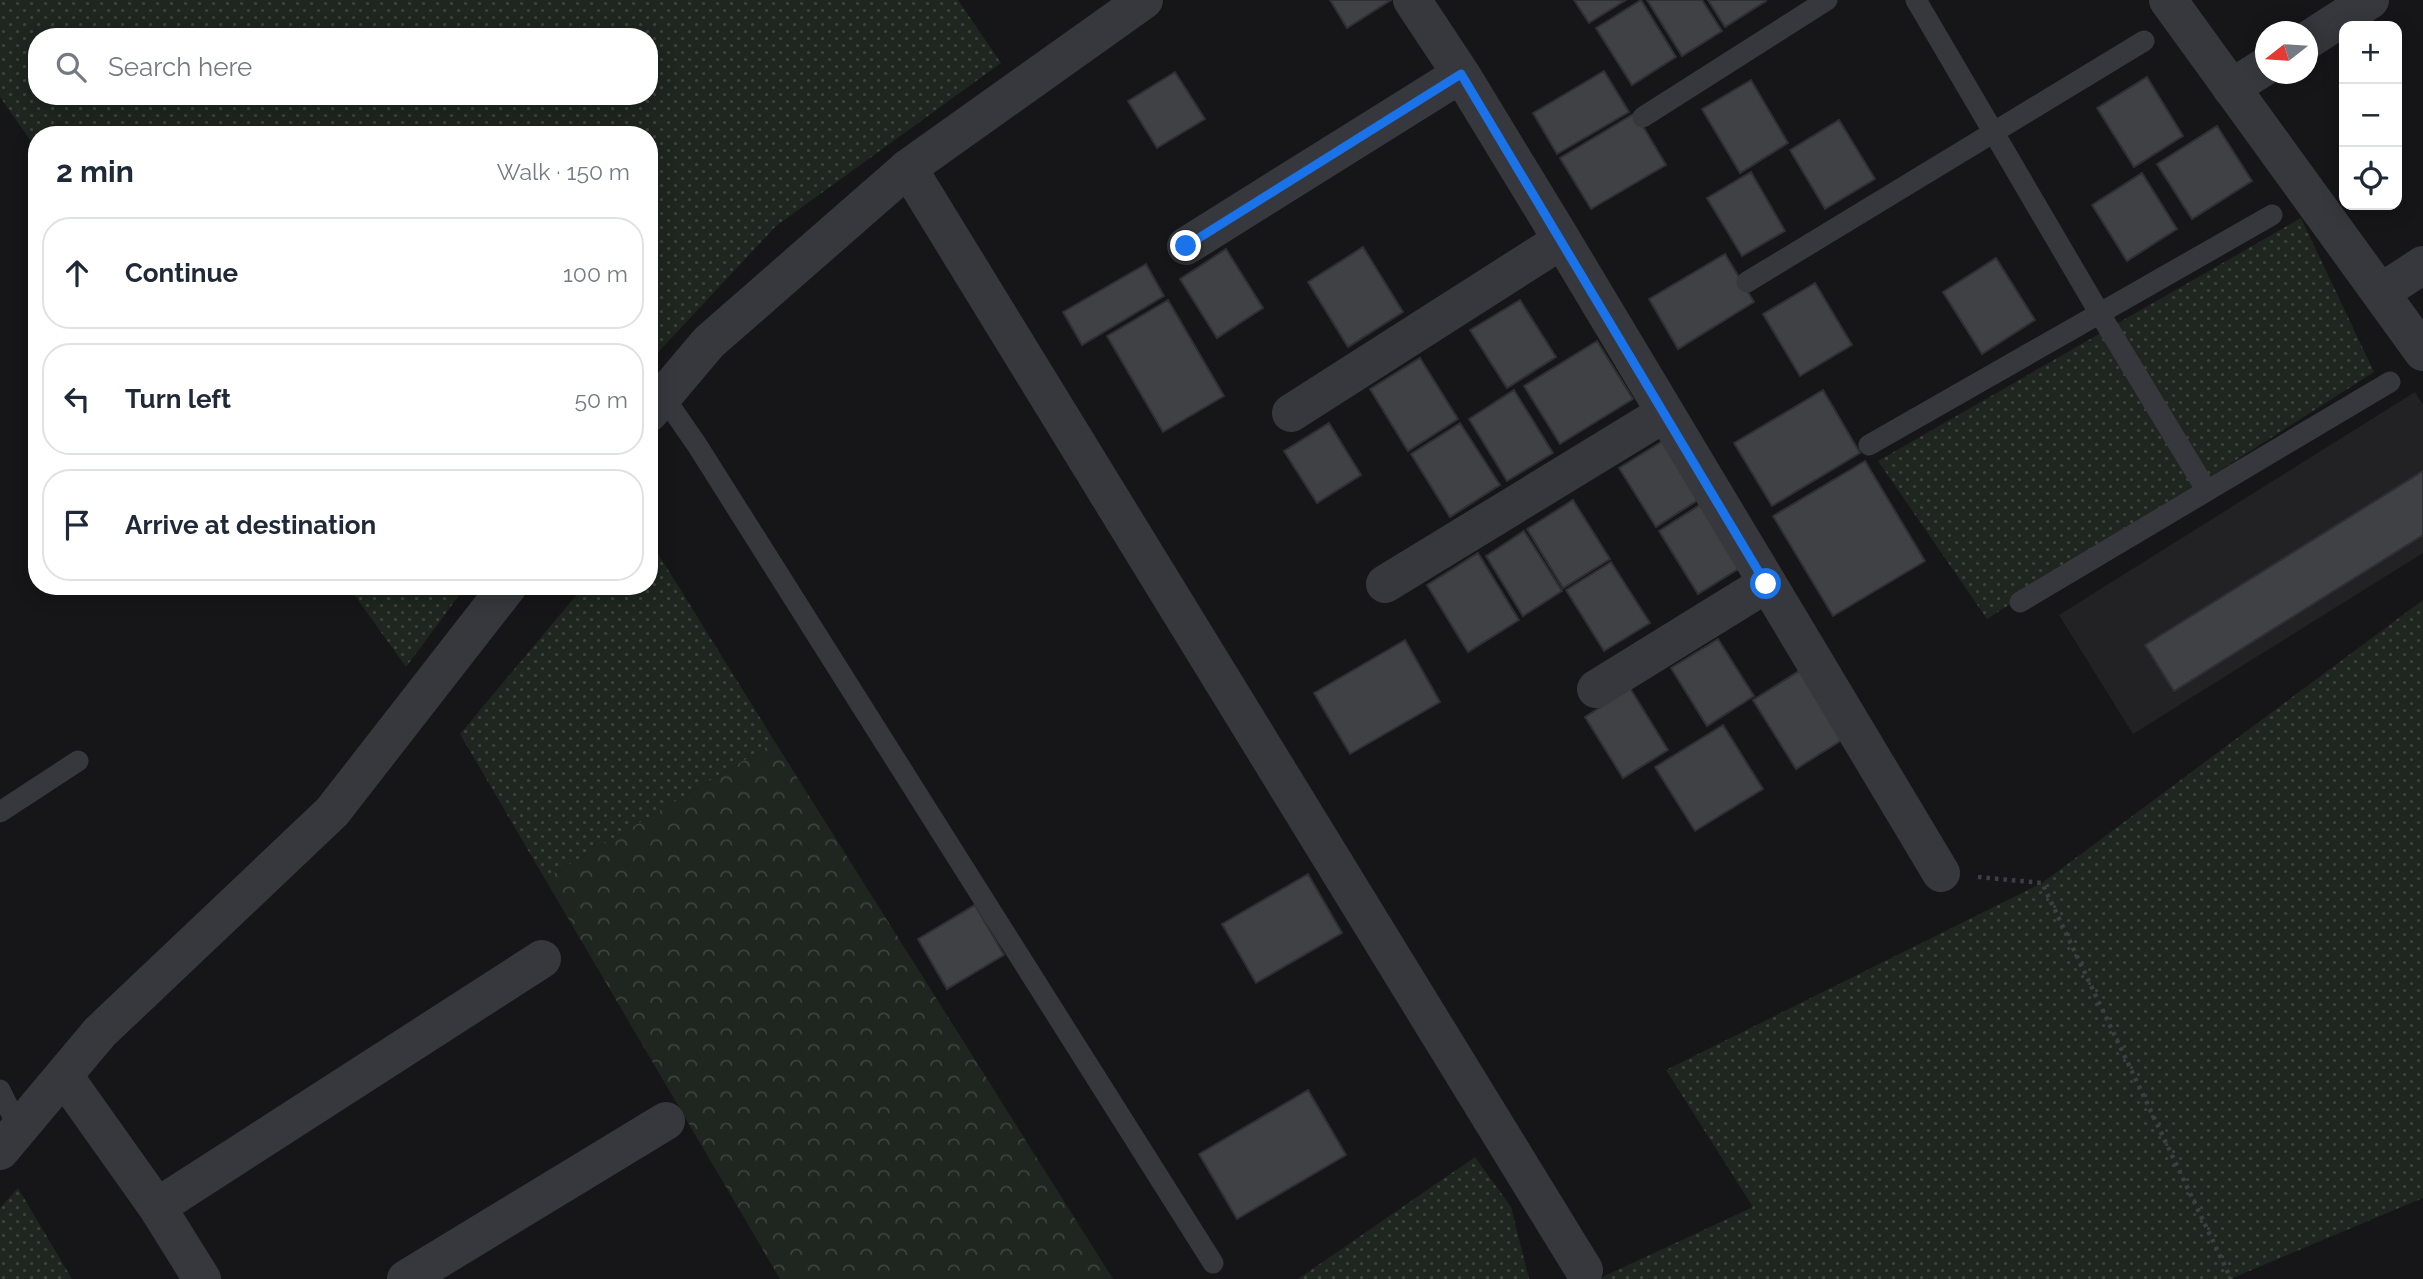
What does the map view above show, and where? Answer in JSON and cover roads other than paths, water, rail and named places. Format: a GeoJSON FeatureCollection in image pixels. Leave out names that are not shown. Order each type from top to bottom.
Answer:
{"type":"FeatureCollection","features":[{"type":"Feature","properties":{"kind":"street"},"geometry":{"type":"LineString","coordinates":[[658,402],[709,342],[908,168],[1144,0]]}},
{"type":"Feature","properties":{"kind":"street"},"geometry":{"type":"LineString","coordinates":[[1412,0],[1461,74],[1562,240],[1941,873]]}},
{"type":"Feature","properties":{"kind":"street"},"geometry":{"type":"LineString","coordinates":[[2168,0],[2423,352]]}},
{"type":"Feature","properties":{"kind":"street"},"geometry":{"type":"LineString","coordinates":[[2318,34],[2370,0]]}},
{"type":"Feature","properties":{"kind":"street"},"geometry":{"type":"LineString","coordinates":[[2231,88],[2255,73]]}},
{"type":"Feature","properties":{"kind":"street"},"geometry":{"type":"LineString","coordinates":[[1186,246],[1461,74]]}},
{"type":"Feature","properties":{"kind":"street"},"geometry":{"type":"LineString","coordinates":[[908,168],[1584,1270]]}},
{"type":"Feature","properties":{"kind":"street"},"geometry":{"type":"LineString","coordinates":[[1291,413],[1562,240]]}},
{"type":"Feature","properties":{"kind":"street"},"geometry":{"type":"LineString","coordinates":[[2380,293],[2423,265]]}},
{"type":"Feature","properties":{"kind":"street"},"geometry":{"type":"LineString","coordinates":[[1385,584],[1665,413]]}},
{"type":"Feature","properties":{"kind":"street"},"geometry":{"type":"LineString","coordinates":[[1596,689],[1766,584]]}},
{"type":"Feature","properties":{"kind":"street"},"geometry":{"type":"LineString","coordinates":[[10,1140],[100,1032],[332,812],[501,595]]}},
{"type":"Feature","properties":{"kind":"street"},"geometry":{"type":"LineString","coordinates":[[158,1207],[542,958]]}},
{"type":"Feature","properties":{"kind":"street"},"geometry":{"type":"LineString","coordinates":[[64,1076],[158,1207],[202,1279]]}},
{"type":"Feature","properties":{"kind":"street"},"geometry":{"type":"LineString","coordinates":[[406,1279],[666,1121]]}},
{"type":"Feature","properties":{"kind":"lane"},"geometry":{"type":"LineString","coordinates":[[1643,117],[1827,0]]}},
{"type":"Feature","properties":{"kind":"lane"},"geometry":{"type":"LineString","coordinates":[[1916,0],[2099,314],[2207,491]]}},
{"type":"Feature","properties":{"kind":"lane"},"geometry":{"type":"LineString","coordinates":[[1746,282],[2144,41]]}},
{"type":"Feature","properties":{"kind":"lane"},"geometry":{"type":"LineString","coordinates":[[1868,445],[2273,215]]}},
{"type":"Feature","properties":{"kind":"lane"},"geometry":{"type":"LineString","coordinates":[[2020,602],[2390,382]]}},
{"type":"Feature","properties":{"kind":"lane"},"geometry":{"type":"LineString","coordinates":[[658,406],[712,469],[1213,1263]]}},
{"type":"Feature","properties":{"kind":"lane"},"geometry":{"type":"LineString","coordinates":[[0,812],[78,761]]}},
{"type":"Feature","properties":{"kind":"lane"},"geometry":{"type":"LineString","coordinates":[[0,1090],[10,1140]]}}]}
